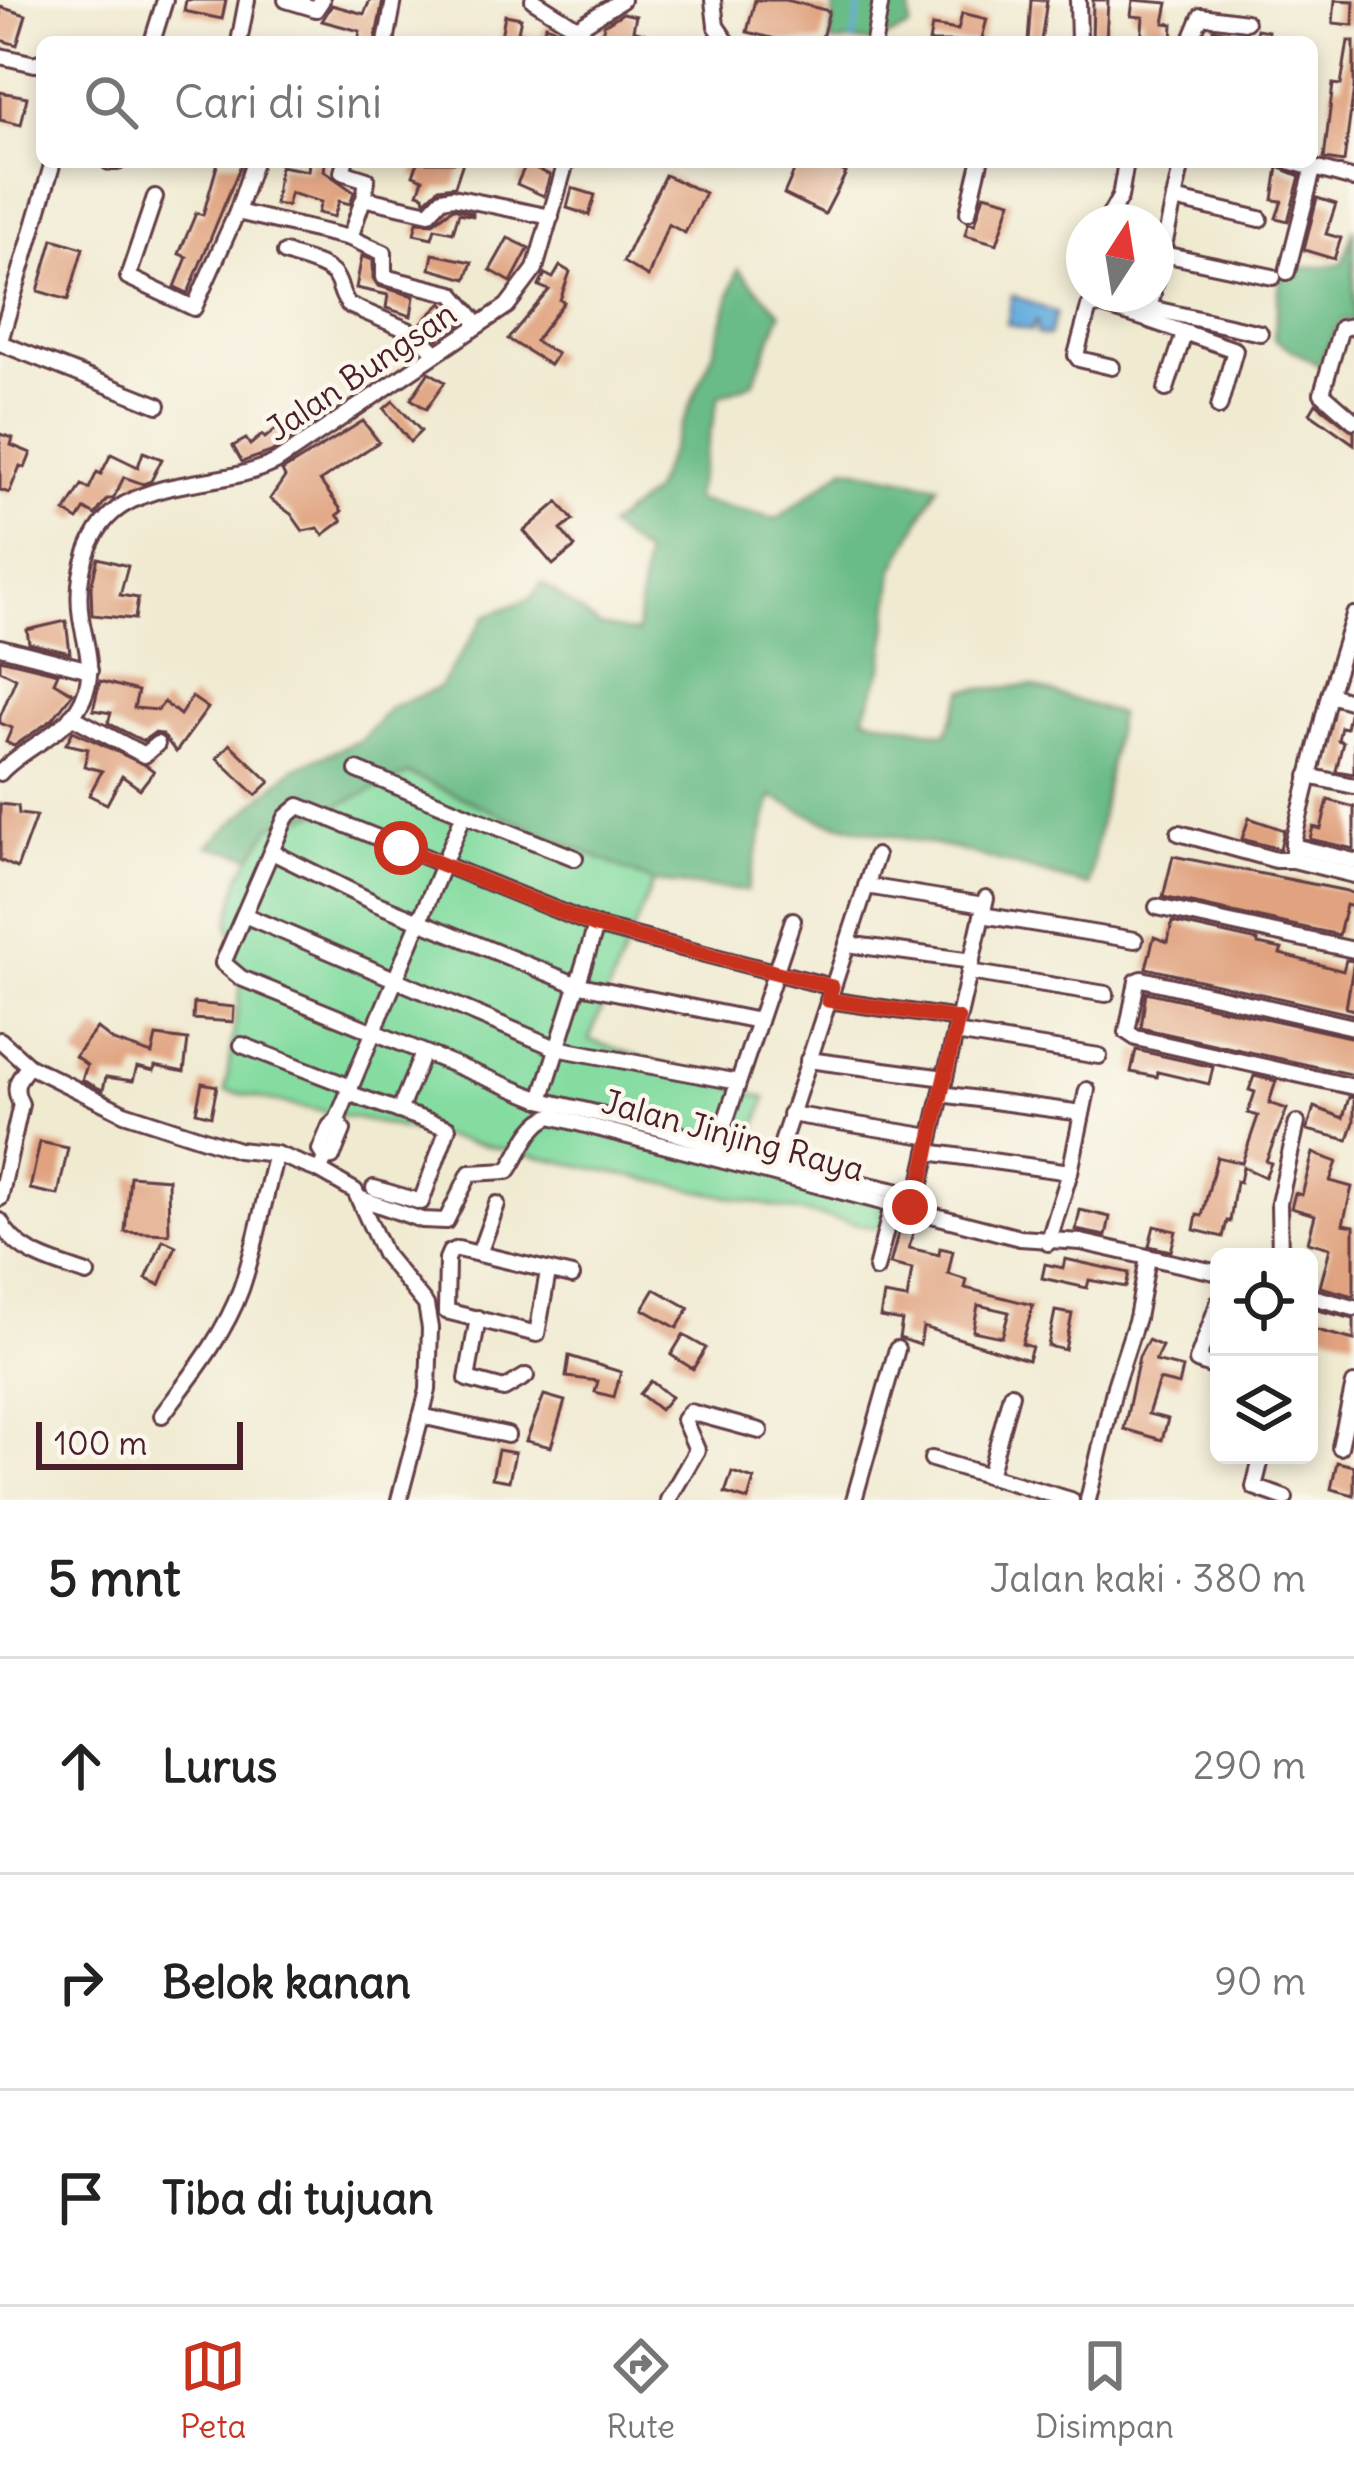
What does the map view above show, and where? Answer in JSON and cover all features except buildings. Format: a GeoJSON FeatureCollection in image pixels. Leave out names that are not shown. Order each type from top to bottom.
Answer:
{"type":"FeatureCollection","features":[{"type":"Feature","properties":{"kind":"street"},"geometry":{"type":"LineString","coordinates":[[154,36],[164,0]]}},
{"type":"Feature","properties":{"kind":"street"},"geometry":{"type":"LineString","coordinates":[[240,36],[247,0]]}},
{"type":"Feature","properties":{"kind":"street"},"geometry":{"type":"LineString","coordinates":[[286,0],[316,9],[322,0]]}},
{"type":"Feature","properties":{"kind":"street"},"geometry":{"type":"LineString","coordinates":[[387,36],[394,0]]}},
{"type":"Feature","properties":{"kind":"street"},"geometry":{"type":"LineString","coordinates":[[533,0],[578,35],[622,0]]}},
{"type":"Feature","properties":{"kind":"street"},"geometry":{"type":"LineString","coordinates":[[713,0],[716,26],[723,36]]}},
{"type":"Feature","properties":{"kind":"street"},"geometry":{"type":"LineString","coordinates":[[875,36],[881,0]]}},
{"type":"Feature","properties":{"kind":"street"},"geometry":{"type":"LineString","coordinates":[[1078,0],[1079,36]]}},
{"type":"Feature","properties":{"kind":"street"},"geometry":{"type":"LineString","coordinates":[[1193,36],[1201,16],[1246,22]]}},
{"type":"Feature","properties":{"kind":"street"},"geometry":{"type":"LineString","coordinates":[[0,56],[36,64]]}},
{"type":"Feature","properties":{"kind":"street"},"geometry":{"type":"LineString","coordinates":[[51,168],[0,342],[158,405]]}},
{"type":"Feature","properties":{"kind":"street"},"geometry":{"type":"LineString","coordinates":[[155,197],[128,277],[194,308],[252,168]]}},
{"type":"Feature","properties":{"kind":"street"},"geometry":{"type":"LineString","coordinates":[[343,168],[342,172],[367,180],[350,238]]}},
{"type":"Feature","properties":{"kind":"street","name":"Jalan Bungsan"},"geometry":{"type":"LineString","coordinates":[[90,670],[79,585],[96,533],[122,505],[189,481],[259,470],[507,306],[529,281],[564,168]]}},
{"type":"Feature","properties":{"kind":"street"},"geometry":{"type":"LineString","coordinates":[[968,212],[979,168]]}},
{"type":"Feature","properties":{"kind":"street"},"geometry":{"type":"LineString","coordinates":[[1116,204],[1125,168]]}},
{"type":"Feature","properties":{"kind":"street"},"geometry":{"type":"LineString","coordinates":[[1173,204],[1181,168]]}},
{"type":"Feature","properties":{"kind":"street"},"geometry":{"type":"LineString","coordinates":[[1308,168],[1354,178]]}},
{"type":"Feature","properties":{"kind":"street"},"geometry":{"type":"LineString","coordinates":[[1174,256],[1280,275],[1313,170]]}},
{"type":"Feature","properties":{"kind":"street"},"geometry":{"type":"LineString","coordinates":[[364,200],[429,213],[442,199],[453,197],[551,217]]}},
{"type":"Feature","properties":{"kind":"street"},"geometry":{"type":"LineString","coordinates":[[1174,199],[1260,219]]}},
{"type":"Feature","properties":{"kind":"street"},"geometry":{"type":"LineString","coordinates":[[237,212],[350,238],[384,254],[387,279],[454,294],[478,324]]}},
{"type":"Feature","properties":{"kind":"street"},"geometry":{"type":"LineString","coordinates":[[285,253],[330,270],[342,299],[359,311],[417,334],[436,353]]}},
{"type":"Feature","properties":{"kind":"street"},"geometry":{"type":"LineString","coordinates":[[1088,312],[1076,355],[1112,367]]}},
{"type":"Feature","properties":{"kind":"street"},"geometry":{"type":"LineString","coordinates":[[1156,312],[1184,334],[1235,350],[1219,406]]}},
{"type":"Feature","properties":{"kind":"street"},"geometry":{"type":"LineString","coordinates":[[1171,312],[1260,333]]}},
{"type":"Feature","properties":{"kind":"street"},"geometry":{"type":"LineString","coordinates":[[1354,326],[1341,328],[1322,393],[1354,422]]}},
{"type":"Feature","properties":{"kind":"street"},"geometry":{"type":"LineString","coordinates":[[1166,389],[1184,334]]}},
{"type":"Feature","properties":{"kind":"street"},"geometry":{"type":"LineString","coordinates":[[1293,853],[1308,776],[1353,620]]}},
{"type":"Feature","properties":{"kind":"street"},"geometry":{"type":"LineString","coordinates":[[0,647],[90,670],[83,700],[70,716],[52,736],[0,772]]}},
{"type":"Feature","properties":{"kind":"street"},"geometry":{"type":"LineString","coordinates":[[1329,695],[1354,702]]}},
{"type":"Feature","properties":{"kind":"street"},"geometry":{"type":"LineString","coordinates":[[70,716],[144,755],[157,744]]}},
{"type":"Feature","properties":{"kind":"street"},"geometry":{"type":"LineString","coordinates":[[357,770],[575,858]]}},
{"type":"Feature","properties":{"kind":"street"},"geometry":{"type":"LineString","coordinates":[[1308,776],[1354,786]]}},
{"type":"Feature","properties":{"kind":"street"},"geometry":{"type":"LineString","coordinates":[[984,906],[957,1026],[930,1144],[914,1202],[588,1109],[541,1100],[226,970],[223,959],[286,817],[299,806],[596,926],[776,974],[830,994],[957,1026],[1099,1056]]}},
{"type":"Feature","properties":{"kind":"street"},"geometry":{"type":"LineString","coordinates":[[322,1164],[332,1156],[343,1130],[338,1120],[464,814]]}},
{"type":"Feature","properties":{"kind":"street"},"geometry":{"type":"LineString","coordinates":[[1178,833],[1354,861]]}},
{"type":"Feature","properties":{"kind":"street"},"geometry":{"type":"LineString","coordinates":[[272,852],[375,903],[575,983],[759,1022]]}},
{"type":"Feature","properties":{"kind":"street"},"geometry":{"type":"LineString","coordinates":[[1293,853],[1354,875]]}},
{"type":"Feature","properties":{"kind":"street"},"geometry":{"type":"LineString","coordinates":[[776,1164],[876,856]]}},
{"type":"Feature","properties":{"kind":"street"},"geometry":{"type":"LineString","coordinates":[[866,886],[984,906],[1135,940]]}},
{"type":"Feature","properties":{"kind":"street"},"geometry":{"type":"LineString","coordinates":[[1156,907],[1354,950]]}},
{"type":"Feature","properties":{"kind":"street"},"geometry":{"type":"LineString","coordinates":[[244,915],[556,1048],[738,1082]]}},
{"type":"Feature","properties":{"kind":"street"},"geometry":{"type":"LineString","coordinates":[[717,1146],[793,920]]}},
{"type":"Feature","properties":{"kind":"street"},"geometry":{"type":"LineString","coordinates":[[541,1100],[596,926]]}},
{"type":"Feature","properties":{"kind":"street"},"geometry":{"type":"LineString","coordinates":[[847,944],[1106,994]]}},
{"type":"Feature","properties":{"kind":"street"},"geometry":{"type":"LineString","coordinates":[[1354,1027],[1142,980],[1127,1032],[1136,1038],[1354,1088]]}},
{"type":"Feature","properties":{"kind":"street"},"geometry":{"type":"LineString","coordinates":[[0,1040],[29,1066],[154,1125],[238,1150],[322,1164],[343,1183],[368,1194],[421,1202],[448,1128],[242,1046]]}},
{"type":"Feature","properties":{"kind":"street"},"geometry":{"type":"LineString","coordinates":[[399,1111],[423,1053]]}},
{"type":"Feature","properties":{"kind":"street"},"geometry":{"type":"LineString","coordinates":[[808,1060],[1082,1113]]}},
{"type":"Feature","properties":{"kind":"street"},"geometry":{"type":"LineString","coordinates":[[0,1198],[21,1103],[15,1092],[17,1080],[29,1066]]}},
{"type":"Feature","properties":{"kind":"street"},"geometry":{"type":"LineString","coordinates":[[1048,1243],[1070,1172],[1087,1090]]}},
{"type":"Feature","properties":{"kind":"street"},"geometry":{"type":"LineString","coordinates":[[790,1114],[1070,1172]]}},
{"type":"Feature","properties":{"kind":"street","name":"Jalan Jinjing Raya"},"geometry":{"type":"LineString","coordinates":[[368,1194],[422,1220],[446,1221],[470,1172],[508,1172],[538,1122],[551,1116],[892,1206],[914,1202],[1048,1243],[1058,1239],[1081,1242],[1210,1272]]}},
{"type":"Feature","properties":{"kind":"street"},"geometry":{"type":"LineString","coordinates":[[1280,1248],[1279,1203],[1298,1123]]}},
{"type":"Feature","properties":{"kind":"street"},"geometry":{"type":"LineString","coordinates":[[161,1415],[200,1365],[231,1311],[242,1286],[276,1154]]}},
{"type":"Feature","properties":{"kind":"street"},"geometry":{"type":"LineString","coordinates":[[368,1194],[384,1254],[426,1305],[431,1367],[399,1500]]}},
{"type":"Feature","properties":{"kind":"street"},"geometry":{"type":"LineString","coordinates":[[478,1253],[497,1204]]}},
{"type":"Feature","properties":{"kind":"street"},"geometry":{"type":"LineString","coordinates":[[876,1269],[892,1206]]}},
{"type":"Feature","properties":{"kind":"street"},"geometry":{"type":"LineString","coordinates":[[0,1221],[17,1244],[45,1260],[87,1274]]}},
{"type":"Feature","properties":{"kind":"street"},"geometry":{"type":"LineString","coordinates":[[548,1272],[537,1334],[446,1311],[450,1252],[478,1253],[572,1276]]}},
{"type":"Feature","properties":{"kind":"street"},"geometry":{"type":"LineString","coordinates":[[1088,1500],[1137,1318],[1148,1258]]}},
{"type":"Feature","properties":{"kind":"street"},"geometry":{"type":"LineString","coordinates":[[426,1305],[445,1297]]}},
{"type":"Feature","properties":{"kind":"street"},"geometry":{"type":"LineString","coordinates":[[1318,1298],[1354,1308]]}},
{"type":"Feature","properties":{"kind":"street"},"geometry":{"type":"LineString","coordinates":[[478,1318],[467,1379],[504,1389],[526,1376]]}},
{"type":"Feature","properties":{"kind":"street"},"geometry":{"type":"LineString","coordinates":[[1210,1326],[1197,1361],[1210,1366]]}},
{"type":"Feature","properties":{"kind":"street"},"geometry":{"type":"LineString","coordinates":[[854,1500],[897,1349]]}},
{"type":"Feature","properties":{"kind":"street"},"geometry":{"type":"LineString","coordinates":[[1340,1447],[1354,1384]]}},
{"type":"Feature","properties":{"kind":"street"},"geometry":{"type":"LineString","coordinates":[[989,1476],[1011,1394]]}},
{"type":"Feature","properties":{"kind":"street"},"geometry":{"type":"LineString","coordinates":[[668,1500],[697,1450],[684,1420],[691,1412],[760,1431]]}},
{"type":"Feature","properties":{"kind":"street"},"geometry":{"type":"LineString","coordinates":[[422,1416],[507,1435]]}},
{"type":"Feature","properties":{"kind":"street"},"geometry":{"type":"LineString","coordinates":[[932,1460],[1071,1500]]}},
{"type":"Feature","properties":{"kind":"street"},"geometry":{"type":"LineString","coordinates":[[1260,1464],[1254,1487],[1285,1498]]}},
{"type":"Feature","properties":{"kind":"green space"},"geometry":{"type":"Polygon","coordinates":[[[835,0],[910,0],[910,27],[890,36],[831,36],[835,0]]]}},
{"type":"Feature","properties":{"kind":"green space"},"geometry":{"type":"Polygon","coordinates":[[[1354,228],[1354,321],[1341,320],[1318,365],[1274,339],[1281,270],[1343,264],[1354,228]]]}},
{"type":"Feature","properties":{"kind":"green space"},"geometry":{"type":"Polygon","coordinates":[[[738,269],[781,313],[753,383],[719,396],[694,500],[777,519],[846,467],[938,485],[894,569],[883,666],[864,717],[946,734],[964,690],[1032,686],[1118,714],[1089,886],[959,850],[824,821],[772,797],[747,891],[653,882],[409,774],[323,812],[272,825],[252,856],[208,846],[294,768],[361,740],[391,707],[439,688],[486,616],[531,598],[542,583],[600,626],[637,633],[645,555],[608,527],[652,493],[713,353],[738,269]]]}},
{"type":"Feature","properties":{"kind":"green space"},"geometry":{"type":"Polygon","coordinates":[[[408,774],[653,882],[589,1040],[766,1098],[748,1154],[895,1191],[881,1229],[225,1091],[241,985],[229,923],[240,875],[272,825],[323,812],[408,774]]]}},
{"type":"Feature","properties":{"kind":"water"},"geometry":{"type":"Polygon","coordinates":[[[1012,295],[1056,313],[1049,336],[1037,334],[1036,320],[1031,331],[1007,324],[1012,295]]]}},
{"type":"Feature","properties":{"kind":"waterway"},"geometry":{"type":"LineString","coordinates":[[854,36],[861,0]]}},
{"type":"Feature","properties":{"kind":"route"},"geometry":{"type":"LineString","coordinates":[[401,848],[596,926],[832,987],[828,1000],[958,1019],[918,1196],[910,1207]]}}]}
